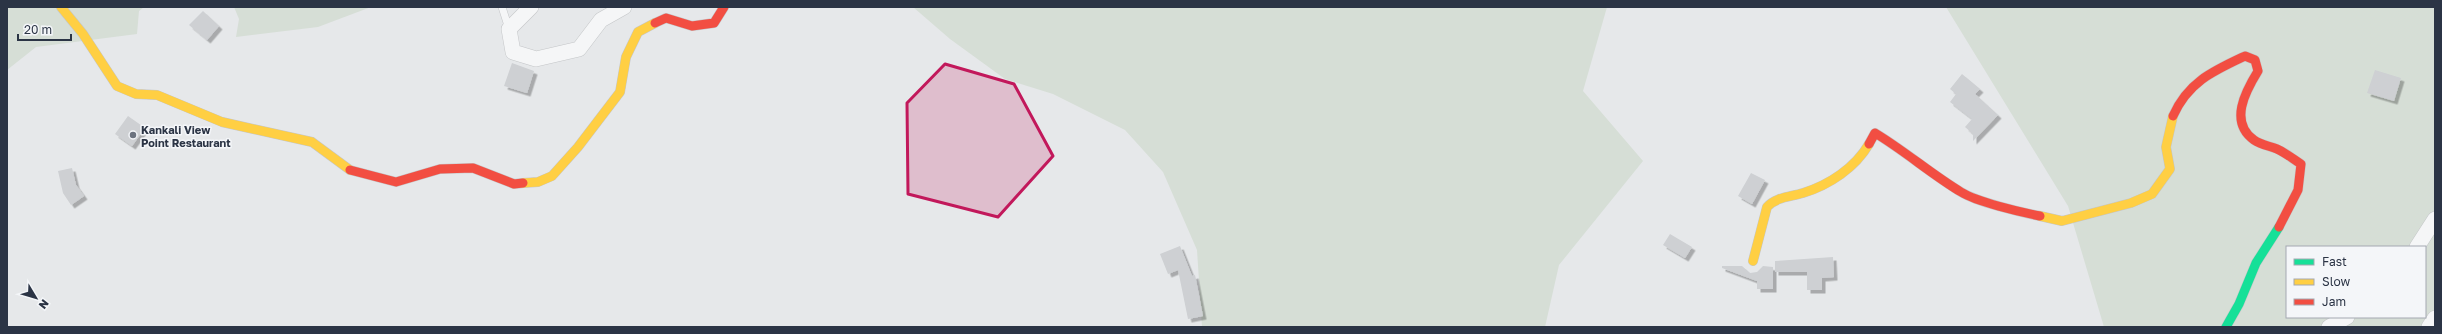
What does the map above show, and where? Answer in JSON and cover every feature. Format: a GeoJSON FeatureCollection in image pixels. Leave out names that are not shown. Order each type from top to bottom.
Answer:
{"type":"FeatureCollection","features":[{"type":"Feature","properties":{"kind":"street"},"geometry":{"type":"LineString","coordinates":[[61,7],[83,34],[117,86],[136,94],[157,96],[222,122],[312,142],[348,169],[381,179],[396,182],[440,170],[473,168],[514,184],[538,182],[552,176],[578,147],[620,92],[626,57],[638,32],[666,18],[692,26],[714,23],[724,7]]}},
{"type":"Feature","properties":{"kind":"street"},"geometry":{"type":"LineString","coordinates":[[530,7],[509,29],[513,52],[536,59],[579,49],[601,20],[624,7]]}},
{"type":"Feature","properties":{"kind":"street"},"geometry":{"type":"LineString","coordinates":[[1753,261],[1768,207],[1772,200],[1821,187],[1835,178],[1853,165],[1867,150],[1875,133],[1903,150],[1962,193],[2019,212],[2062,221],[2138,200],[2152,194],[2170,169],[2166,147],[2173,115],[2187,92],[2206,75],[2245,56],[2255,60],[2258,71],[2245,91],[2239,115],[2243,128],[2253,139],[2277,149],[2301,164],[2302,174],[2294,199],[2257,262],[2243,298],[2226,327]]}},
{"type":"Feature","properties":{"kind":"street"},"geometry":{"type":"LineString","coordinates":[[2418,246],[2435,219]]}},
{"type":"Feature","properties":{"kind":"street"},"geometry":{"type":"LineString","coordinates":[[2329,327],[2345,318]]}},
{"type":"Feature","properties":{"kind":"street"},"geometry":{"type":"LineString","coordinates":[[2429,327],[2435,318]]}},
{"type":"Feature","properties":{"kind":"lane"},"geometry":{"type":"LineString","coordinates":[[502,7],[509,29]]}},
{"type":"Feature","properties":{"kind":"highlighted area"},"geometry":{"type":"Polygon","coordinates":[[[945,64],[1014,84],[1053,156],[998,217],[908,194],[907,103],[945,64]]]}},
{"type":"Feature","properties":{"kind":"shaded area"},"geometry":{"type":"Polygon","coordinates":[[[7,7],[144,7],[139,11],[137,34],[36,47],[7,70],[7,7]]]}},
{"type":"Feature","properties":{"kind":"shaded area"},"geometry":{"type":"Polygon","coordinates":[[[234,7],[371,7],[318,27],[236,37],[239,19],[234,7]]]}},
{"type":"Feature","properties":{"kind":"shaded area"},"geometry":{"type":"Polygon","coordinates":[[[913,7],[1607,7],[1583,91],[1643,161],[1559,265],[1545,327],[1202,327],[1197,250],[1163,172],[1125,130],[1053,94],[1005,79],[950,39],[913,7]]]}},
{"type":"Feature","properties":{"kind":"shaded area"},"geometry":{"type":"Polygon","coordinates":[[[1946,7],[2435,7],[2435,327],[2104,327],[2068,206],[1946,7]]]}},
{"type":"Feature","properties":{"kind":"building"},"geometry":{"type":"Polygon","coordinates":[[[203,11],[219,26],[207,40],[189,25],[203,11]]]}},
{"type":"Feature","properties":{"kind":"building"},"geometry":{"type":"Polygon","coordinates":[[[512,63],[534,71],[527,93],[504,86],[512,63]]]}},
{"type":"Feature","properties":{"kind":"building"},"geometry":{"type":"Polygon","coordinates":[[[2375,70],[2401,78],[2394,101],[2367,93],[2375,70]]]}},
{"type":"Feature","properties":{"kind":"building"},"geometry":{"type":"Polygon","coordinates":[[[1962,74],[1980,89],[1975,94],[1998,115],[1973,141],[1973,134],[1965,127],[1972,119],[1950,102],[1956,94],[1950,89],[1962,74]]]}},
{"type":"Feature","properties":{"kind":"building"},"geometry":{"type":"Polygon","coordinates":[[[128,116],[145,128],[132,146],[115,134],[128,116]]]}},
{"type":"Feature","properties":{"kind":"building"},"geometry":{"type":"Polygon","coordinates":[[[72,168],[76,185],[84,196],[71,205],[63,193],[58,171],[72,168]]]}},
{"type":"Feature","properties":{"kind":"building"},"geometry":{"type":"Polygon","coordinates":[[[1751,173],[1765,180],[1752,204],[1738,196],[1751,173]]]}},
{"type":"Feature","properties":{"kind":"building"},"geometry":{"type":"Polygon","coordinates":[[[1670,234],[1692,247],[1685,258],[1663,245],[1670,234]]]}},
{"type":"Feature","properties":{"kind":"building"},"geometry":{"type":"Polygon","coordinates":[[[1180,246],[1192,276],[1195,275],[1203,316],[1188,319],[1178,270],[1168,274],[1160,254],[1180,246]]]}},
{"type":"Feature","properties":{"kind":"building"},"geometry":{"type":"Polygon","coordinates":[[[1833,257],[1834,277],[1822,278],[1822,290],[1807,290],[1807,272],[1775,272],[1775,261],[1833,257]]]}},
{"type":"Feature","properties":{"kind":"building"},"geometry":{"type":"Polygon","coordinates":[[[1722,266],[1742,266],[1750,273],[1757,272],[1763,266],[1773,267],[1773,289],[1757,289],[1757,281],[1722,268],[1722,266]]]}},
{"type":"Feature","properties":{"kind":"traffic: fast"},"geometry":{"type":"LineString","coordinates":[[2226,327],[2239,304],[2256,263],[2279,227]]}},
{"type":"Feature","properties":{"kind":"traffic: slow"},"geometry":{"type":"LineString","coordinates":[[61,7],[83,34],[117,86],[136,94],[157,95],[222,122],[312,142],[350,170]]}},
{"type":"Feature","properties":{"kind":"traffic: slow"},"geometry":{"type":"LineString","coordinates":[[523,183],[538,182],[552,176],[578,147],[620,92],[626,57],[638,32],[655,23]]}},
{"type":"Feature","properties":{"kind":"traffic: slow"},"geometry":{"type":"LineString","coordinates":[[2040,216],[2062,221],[2131,203],[2152,194],[2170,169],[2166,147],[2173,116]]}},
{"type":"Feature","properties":{"kind":"traffic: slow"},"geometry":{"type":"LineString","coordinates":[[1753,261],[1767,207],[1779,199],[1813,190],[1832,180],[1849,168],[1869,144]]}},
{"type":"Feature","properties":{"kind":"traffic: jam"},"geometry":{"type":"LineString","coordinates":[[655,23],[666,18],[692,26],[714,23],[724,7]]}},
{"type":"Feature","properties":{"kind":"traffic: jam"},"geometry":{"type":"LineString","coordinates":[[2173,116],[2186,94],[2203,79],[2222,67],[2245,56],[2255,60],[2258,71],[2244,97],[2241,116],[2242,125],[2246,133],[2254,140],[2286,154],[2301,164],[2298,190],[2279,227]]}},
{"type":"Feature","properties":{"kind":"traffic: jam"},"geometry":{"type":"LineString","coordinates":[[1869,144],[1875,133],[1968,196],[1999,206],[2040,216]]}},
{"type":"Feature","properties":{"kind":"traffic: jam"},"geometry":{"type":"LineString","coordinates":[[350,170],[396,182],[440,169],[473,168],[514,184],[523,183]]}},
{"type":"Feature","properties":{"kind":"place","name":"Kankali View Point Restaurant"},"geometry":{"type":"Point","coordinates":[133,135]}}]}
